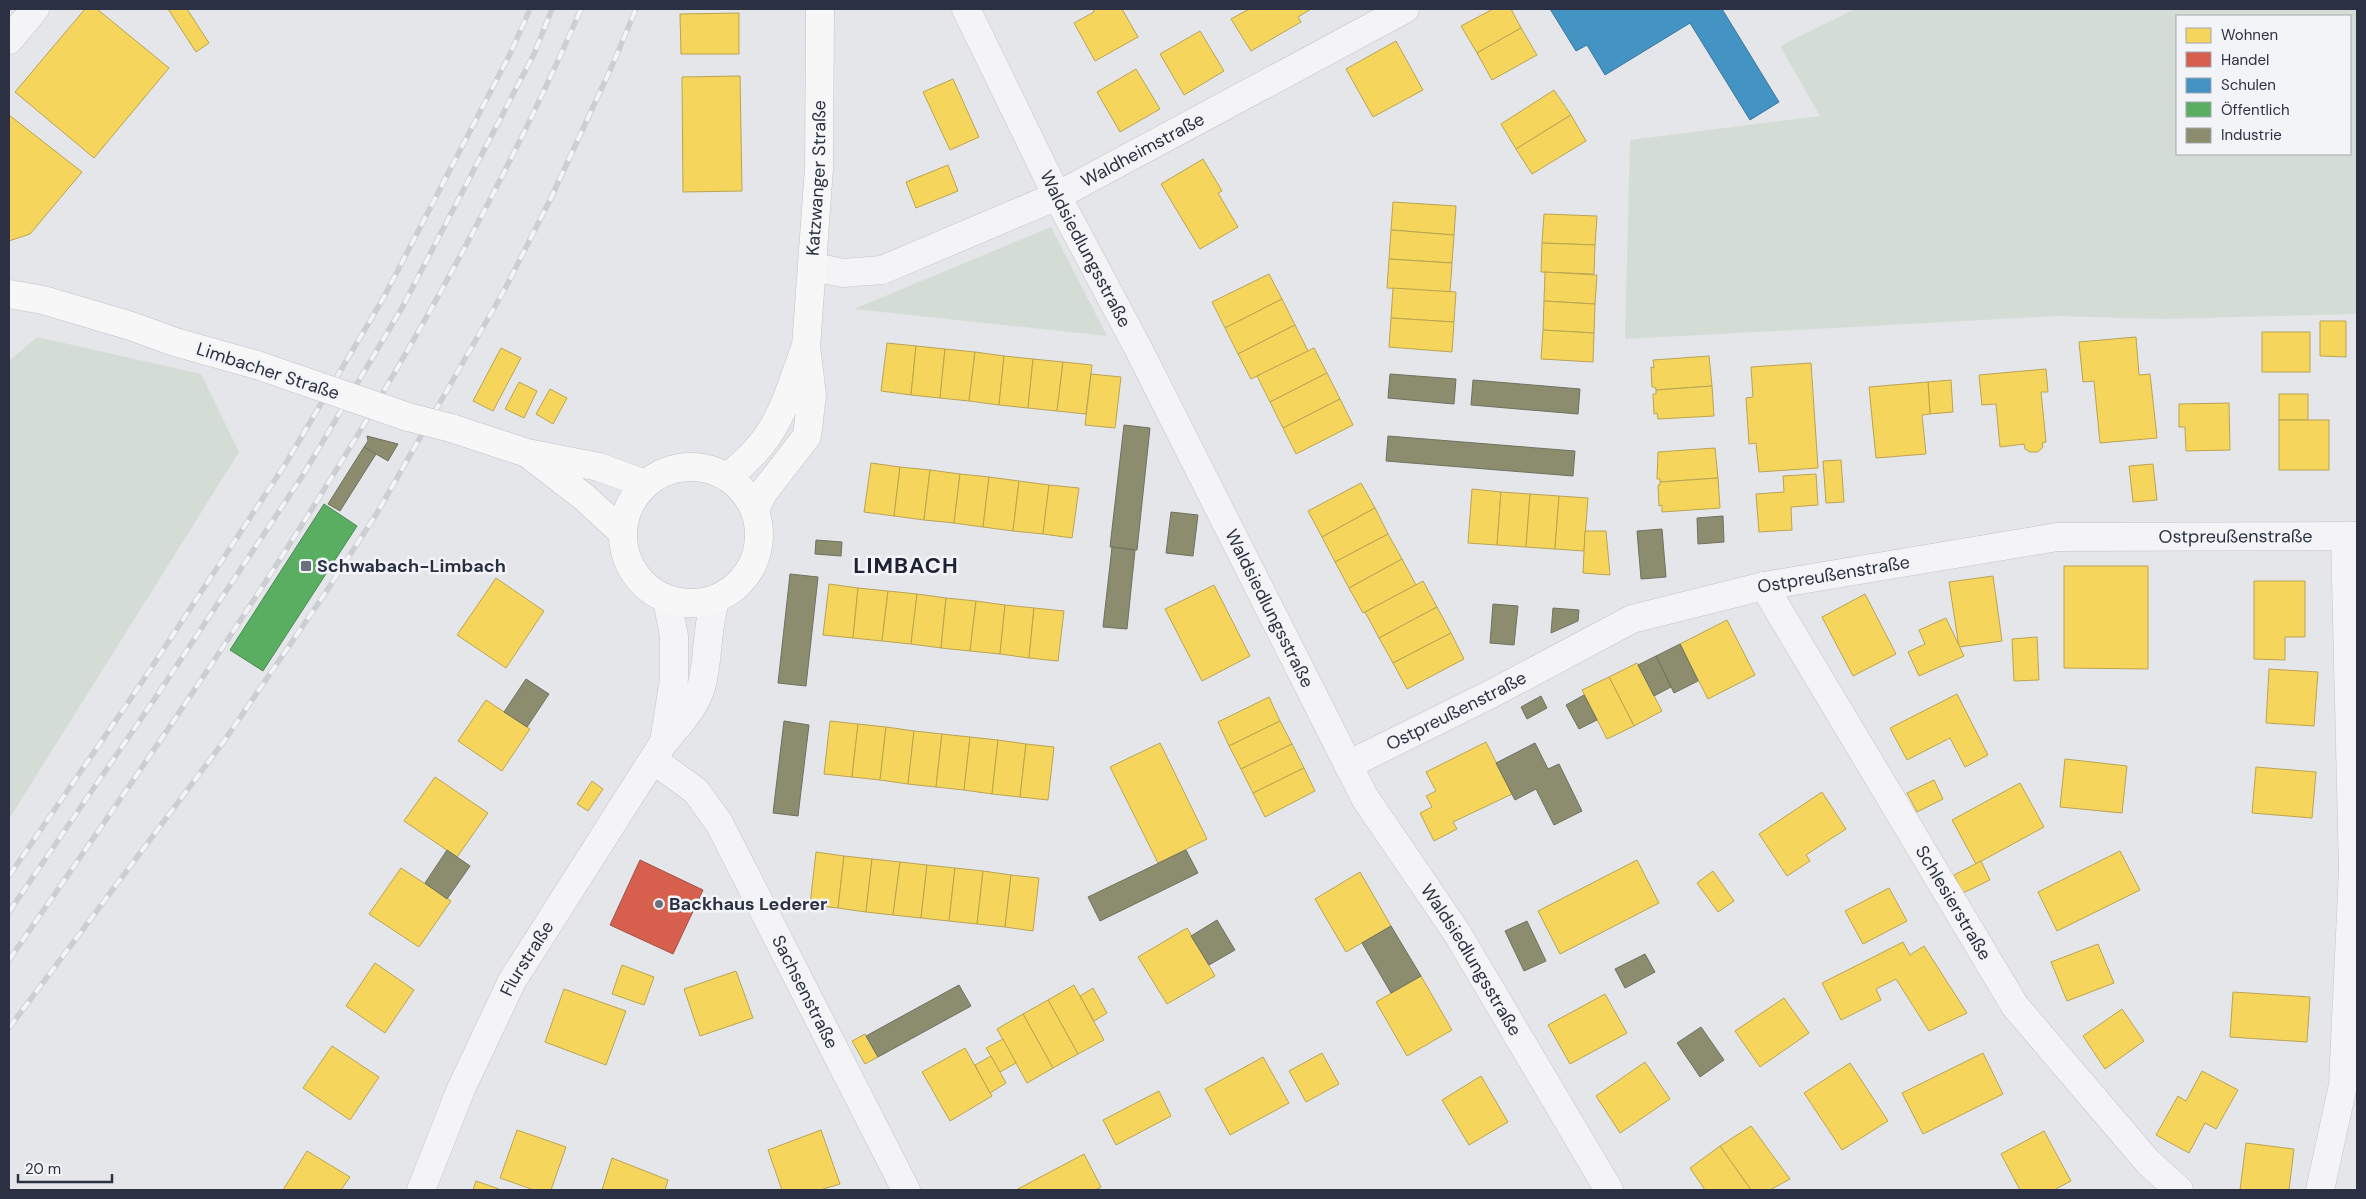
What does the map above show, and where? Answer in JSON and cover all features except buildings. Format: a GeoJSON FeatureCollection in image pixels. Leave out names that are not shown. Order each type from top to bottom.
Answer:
{"type":"FeatureCollection","features":[{"type":"Feature","properties":{"kind":"main road","name":"Katzwanger Straße"},"geometry":{"type":"LineString","coordinates":[[755,509],[763,493],[806,436],[812,395],[806,347],[814,267],[819,168],[820,9]]}},
{"type":"Feature","properties":{"kind":"main road","name":"Limbacher Straße"},"geometry":{"type":"LineString","coordinates":[[9,294],[61,305],[257,365],[408,417],[451,428],[526,453],[599,467],[645,484]]}},
{"type":"Feature","properties":{"kind":"main road","name":"Katzwanger Straße"},"geometry":{"type":"LineString","coordinates":[[728,477],[750,457],[770,433],[781,411],[806,347]]}},
{"type":"Feature","properties":{"kind":"main road","name":"Limbacher Straße"},"geometry":{"type":"LineString","coordinates":[[526,453],[584,497],[622,532]]}},
{"type":"Feature","properties":{"kind":"main road"},"geometry":{"type":"LineString","coordinates":[[700,467],[728,477],[744,491],[755,509],[760,532],[755,560],[740,584],[716,600],[692,604],[667,600],[643,584],[627,560],[622,532],[629,505],[645,484],[671,469],[700,467]]}},
{"type":"Feature","properties":{"kind":"street"},"geometry":{"type":"LineString","coordinates":[[9,40],[36,9]]}},
{"type":"Feature","properties":{"kind":"street","name":"Waldsiedlungsstraße"},"geometry":{"type":"LineString","coordinates":[[966,9],[1057,196],[1143,358],[1365,798],[1456,933],[1608,1190]]}},
{"type":"Feature","properties":{"kind":"street","name":"Waldheimstraße"},"geometry":{"type":"LineString","coordinates":[[814,267],[843,273],[882,270],[1057,196],[1405,9]]}},
{"type":"Feature","properties":{"kind":"street","name":"Ostpreußenstraße"},"geometry":{"type":"LineString","coordinates":[[1348,765],[1495,692],[1632,619],[1764,586],[2057,537],[2351,537]]}},
{"type":"Feature","properties":{"kind":"street"},"geometry":{"type":"LineString","coordinates":[[2320,1190],[2344,1085],[2352,890],[2351,537]]}},
{"type":"Feature","properties":{"kind":"street","name":"Schlesierstraße"},"geometry":{"type":"LineString","coordinates":[[1764,586],[2015,1006],[2148,1162],[2179,1190]]}},
{"type":"Feature","properties":{"kind":"street","name":"Flurstraße"},"geometry":{"type":"LineString","coordinates":[[658,751],[674,679],[674,636],[667,600]]}},
{"type":"Feature","properties":{"kind":"street","name":"Flurstraße"},"geometry":{"type":"LineString","coordinates":[[421,1190],[461,1090],[512,981],[658,751],[690,711],[702,684],[707,637],[716,600]]}},
{"type":"Feature","properties":{"kind":"street","name":"Sachsenstraße"},"geometry":{"type":"LineString","coordinates":[[658,751],[696,791],[718,823],[906,1190]]}},
{"type":"Feature","properties":{"kind":"shaded area"},"geometry":{"type":"Polygon","coordinates":[[[1855,9],[2357,9],[2357,314],[2161,319],[2059,316],[1625,339],[1630,140],[1820,116],[1780,46],[1855,9]]]}},
{"type":"Feature","properties":{"kind":"shaded area"},"geometry":{"type":"Polygon","coordinates":[[[1051,227],[1107,336],[854,309],[1051,227]]]}},
{"type":"Feature","properties":{"kind":"shaded area"},"geometry":{"type":"Polygon","coordinates":[[[37,337],[201,374],[239,452],[9,819],[9,361],[37,337]]]}},
{"type":"Feature","properties":{"kind":"railway"},"geometry":{"type":"LineString","coordinates":[[9,876],[138,688],[286,463],[384,297],[510,54],[530,9]]}},
{"type":"Feature","properties":{"kind":"railway"},"geometry":{"type":"LineString","coordinates":[[9,912],[156,697],[303,475],[403,306],[534,54],[552,9]]}},
{"type":"Feature","properties":{"kind":"railway"},"geometry":{"type":"LineString","coordinates":[[9,960],[167,731],[244,615],[319,498],[391,380],[459,259],[523,135],[581,9]]}},
{"type":"Feature","properties":{"kind":"railway"},"geometry":{"type":"LineString","coordinates":[[9,1028],[224,741],[324,595],[377,513],[506,287],[551,198],[636,9]]}},
{"type":"Feature","properties":{"kind":"place","name":"Schwabach-Limbach"},"geometry":{"type":"Point","coordinates":[306,566]}},
{"type":"Feature","properties":{"kind":"place","name":"Backhaus Lederer"},"geometry":{"type":"Point","coordinates":[659,904]}},
{"type":"Feature","properties":{"kind":"district","name":"LIMBACH"},"geometry":{"type":"Point","coordinates":[906,565]}}]}
